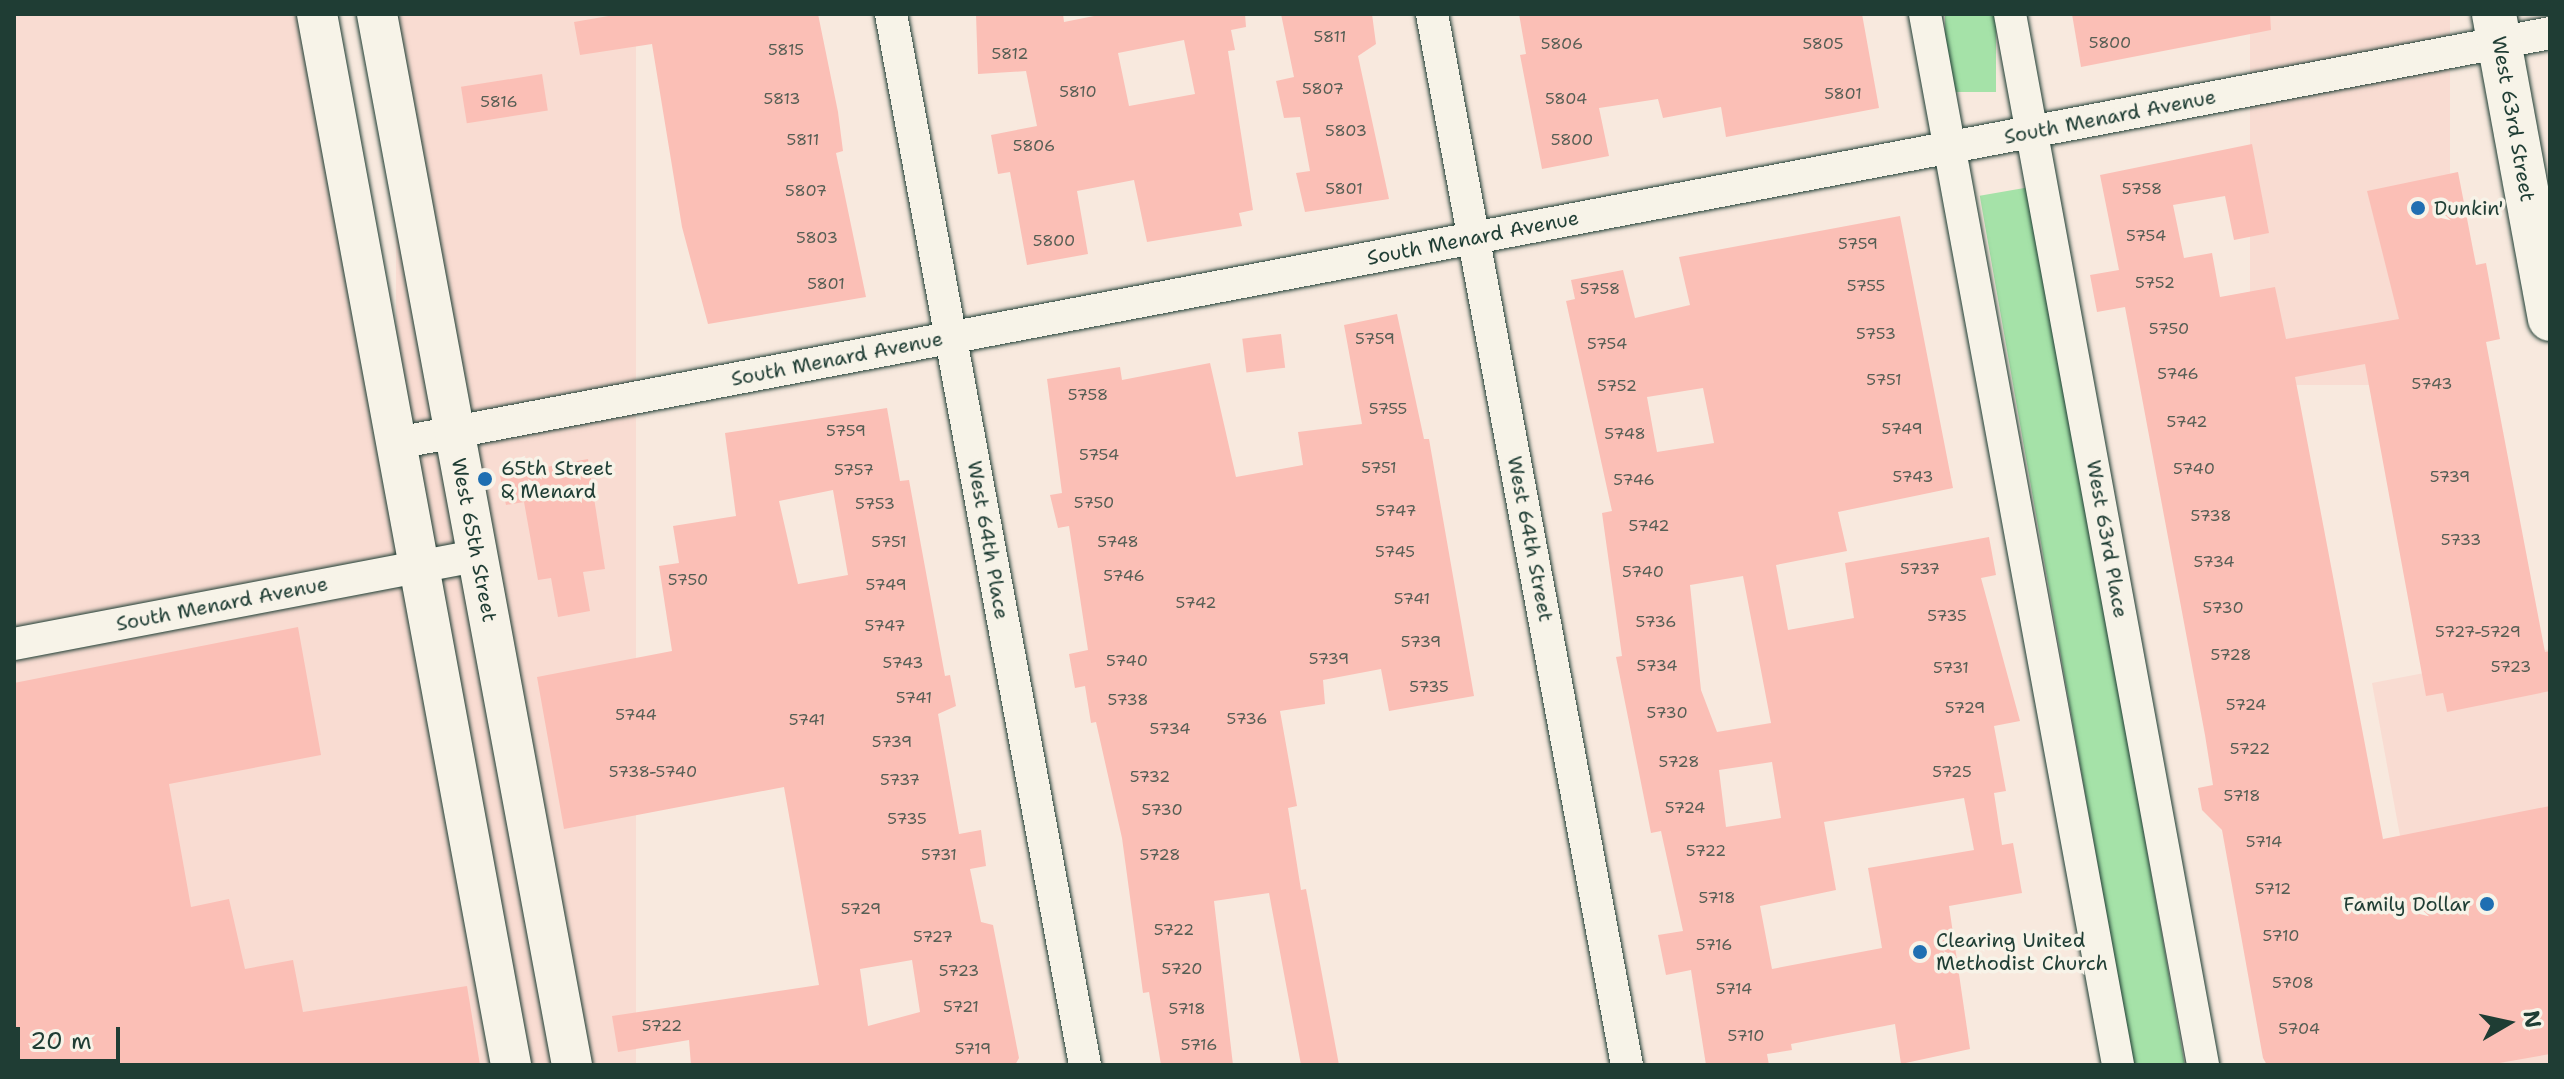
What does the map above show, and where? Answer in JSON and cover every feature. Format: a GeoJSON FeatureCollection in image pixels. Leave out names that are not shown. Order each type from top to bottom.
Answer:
{"type":"FeatureCollection","features":[{"type":"Feature","properties":{"kind":"main road","name":"West 63rd Street"},"geometry":{"type":"LineString","coordinates":[[2497,29],[2550,319]]}},
{"type":"Feature","properties":{"kind":"street"},"geometry":{"type":"LineString","coordinates":[[317,14],[511,1065]]}},
{"type":"Feature","properties":{"kind":"street","name":"West 65th Street"},"geometry":{"type":"LineString","coordinates":[[377,14],[572,1065]]}},
{"type":"Feature","properties":{"kind":"street","name":"West 64th Place"},"geometry":{"type":"LineString","coordinates":[[891,14],[1085,1065]]}},
{"type":"Feature","properties":{"kind":"street","name":"West 64th Street"},"geometry":{"type":"LineString","coordinates":[[1432,14],[1627,1065]]}},
{"type":"Feature","properties":{"kind":"street"},"geometry":{"type":"LineString","coordinates":[[1925,14],[2118,1065]]}},
{"type":"Feature","properties":{"kind":"street","name":"West 63rd Place"},"geometry":{"type":"LineString","coordinates":[[2010,14],[2203,1065]]}},
{"type":"Feature","properties":{"kind":"street","name":"South Menard Avenue"},"geometry":{"type":"LineString","coordinates":[[397,443],[2032,132],[2497,29],[2550,33]]}},
{"type":"Feature","properties":{"kind":"street","name":"South Menard Avenue"},"geometry":{"type":"LineString","coordinates":[[14,644],[477,556]]}},
{"type":"Feature","properties":{"kind":"shaded area"},"geometry":{"type":"Polygon","coordinates":[[[14,14],[320,14],[519,1065],[14,1065],[14,14]]]}},
{"type":"Feature","properties":{"kind":"shaded area"},"geometry":{"type":"Polygon","coordinates":[[[396,14],[636,14],[636,1065],[396,1065],[396,14]]]}},
{"type":"Feature","properties":{"kind":"shaded area"},"geometry":{"type":"Polygon","coordinates":[[[2250,14],[2450,14],[2450,385],[2250,385],[2250,14]]]}},
{"type":"Feature","properties":{"kind":"shaded area"},"geometry":{"type":"Polygon","coordinates":[[[2550,649],[2550,1065],[2442,1065],[2372,683],[2550,649]]]}},
{"type":"Feature","properties":{"kind":"green space"},"geometry":{"type":"Polygon","coordinates":[[[1945,14],[1996,14],[1996,92],[1945,92],[1945,14]]]}},
{"type":"Feature","properties":{"kind":"green space"},"geometry":{"type":"Polygon","coordinates":[[[2030,187],[2185,1065],[2133,1065],[1980,196],[2030,187]]]}},
{"type":"Feature","properties":{"kind":"building"},"geometry":{"type":"Polygon","coordinates":[[[620,14],[818,14],[838,112],[843,151],[836,153],[866,297],[708,324],[682,227],[652,44],[580,55],[574,22],[620,14]]]}},
{"type":"Feature","properties":{"kind":"building"},"geometry":{"type":"Polygon","coordinates":[[[976,14],[1063,14],[1064,22],[1104,14],[1245,14],[1246,27],[1231,30],[1235,50],[1228,51],[1253,210],[1239,213],[1242,226],[1147,242],[1134,180],[1077,191],[1088,254],[1027,265],[1010,172],[998,174],[991,135],[1037,126],[1026,71],[978,74],[976,14]],[[1184,40],[1118,53],[1129,106],[1195,94],[1184,40]]]}},
{"type":"Feature","properties":{"kind":"building"},"geometry":{"type":"Polygon","coordinates":[[[1281,14],[1372,14],[1376,44],[1358,56],[1389,199],[1305,212],[1296,173],[1310,171],[1300,117],[1284,118],[1276,81],[1294,77],[1281,14]]]}},
{"type":"Feature","properties":{"kind":"building"},"geometry":{"type":"Polygon","coordinates":[[[1519,14],[1862,14],[1879,108],[1726,137],[1721,107],[1663,118],[1658,99],[1599,108],[1609,156],[1542,169],[1520,55],[1526,54],[1519,14]]]}},
{"type":"Feature","properties":{"kind":"building"},"geometry":{"type":"Polygon","coordinates":[[[2072,14],[2270,14],[2271,30],[2081,67],[2072,14]]]}},
{"type":"Feature","properties":{"kind":"building"},"geometry":{"type":"Polygon","coordinates":[[[542,74],[548,111],[467,123],[461,87],[542,74]]]}},
{"type":"Feature","properties":{"kind":"building"},"geometry":{"type":"Polygon","coordinates":[[[2252,144],[2269,233],[2234,240],[2225,196],[2173,205],[2184,258],[2212,253],[2220,297],[2275,287],[2286,339],[2399,319],[2367,191],[2458,172],[2476,265],[2486,263],[2500,339],[2486,342],[2545,652],[2550,651],[2550,691],[2447,712],[2443,693],[2426,696],[2365,364],[2295,377],[2383,839],[2550,806],[2550,1054],[2488,1065],[2267,1065],[2263,1058],[2222,830],[2202,810],[2198,788],[2213,785],[2125,307],[2097,312],[2090,275],[2119,270],[2100,175],[2252,144]]]}},
{"type":"Feature","properties":{"kind":"building"},"geometry":{"type":"Polygon","coordinates":[[[1900,216],[1953,488],[1838,512],[1847,551],[1776,565],[1788,630],[1854,618],[1845,563],[1989,537],[1996,575],[1981,578],[2020,721],[1994,726],[2006,791],[1994,793],[2002,845],[2013,843],[2022,893],[1949,906],[1970,1049],[1901,1064],[1895,1024],[1791,1044],[1792,1050],[1767,1054],[1769,1065],[1706,1065],[1691,970],[1666,975],[1658,935],[1683,931],[1661,831],[1651,833],[1616,657],[1622,656],[1602,513],[1612,511],[1566,301],[1575,299],[1571,280],[1623,270],[1635,318],[1690,305],[1679,257],[1900,216]],[[1703,388],[1647,397],[1657,452],[1714,443],[1703,388]],[[1743,576],[1690,585],[1701,690],[1717,732],[1771,723],[1743,576]],[[1772,762],[1719,770],[1726,827],[1781,818],[1772,762]],[[1964,798],[1824,822],[1836,890],[1760,906],[1772,969],[1882,948],[1868,868],[1974,850],[1964,798]]]}},
{"type":"Feature","properties":{"kind":"building"},"geometry":{"type":"Polygon","coordinates":[[[1397,314],[1424,439],[1429,439],[1474,696],[1389,711],[1381,669],[1323,680],[1325,704],[1280,711],[1297,806],[1288,808],[1301,890],[1306,889],[1339,1065],[1301,1065],[1269,893],[1214,901],[1233,1065],[1161,1065],[1149,992],[1143,993],[1122,838],[1096,722],[1091,723],[1085,686],[1075,688],[1069,654],[1088,650],[1069,526],[1058,528],[1050,495],[1062,493],[1047,379],[1120,367],[1122,380],[1210,363],[1236,477],[1303,465],[1298,432],[1362,424],[1344,325],[1397,314]]]}},
{"type":"Feature","properties":{"kind":"building"},"geometry":{"type":"Polygon","coordinates":[[[1281,334],[1285,368],[1246,372],[1242,339],[1281,334]]]}},
{"type":"Feature","properties":{"kind":"building"},"geometry":{"type":"Polygon","coordinates":[[[887,408],[900,481],[909,480],[945,676],[950,675],[956,706],[938,714],[959,834],[981,830],[986,866],[970,869],[981,922],[993,925],[1019,1058],[1015,1065],[691,1065],[689,1040],[618,1052],[612,1016],[819,985],[784,787],[564,829],[537,677],[672,651],[659,566],[679,563],[673,526],[736,516],[725,433],[887,408]],[[833,490],[779,501],[798,584],[848,575],[833,490]],[[912,960],[860,969],[868,1026],[920,1012],[912,960]]]}},
{"type":"Feature","properties":{"kind":"building"},"geometry":{"type":"Polygon","coordinates":[[[588,459],[605,569],[583,572],[590,611],[558,617],[551,578],[538,580],[524,502],[506,505],[500,476],[588,459]]]}},
{"type":"Feature","properties":{"kind":"building"},"geometry":{"type":"Polygon","coordinates":[[[298,627],[321,755],[169,784],[191,907],[229,899],[245,969],[293,960],[303,1012],[467,986],[480,1065],[14,1065],[14,683],[298,627]]]}},
{"type":"Feature","properties":{"kind":"place","name":"Dunkin'"},"geometry":{"type":"Point","coordinates":[2418,208]}},
{"type":"Feature","properties":{"kind":"place","name":"65th Street & Menard"},"geometry":{"type":"Point","coordinates":[485,479]}},
{"type":"Feature","properties":{"kind":"place","name":"Family Dollar"},"geometry":{"type":"Point","coordinates":[2487,904]}},
{"type":"Feature","properties":{"kind":"place","name":"Clearing United Methodist Church"},"geometry":{"type":"Point","coordinates":[1920,952]}}]}
